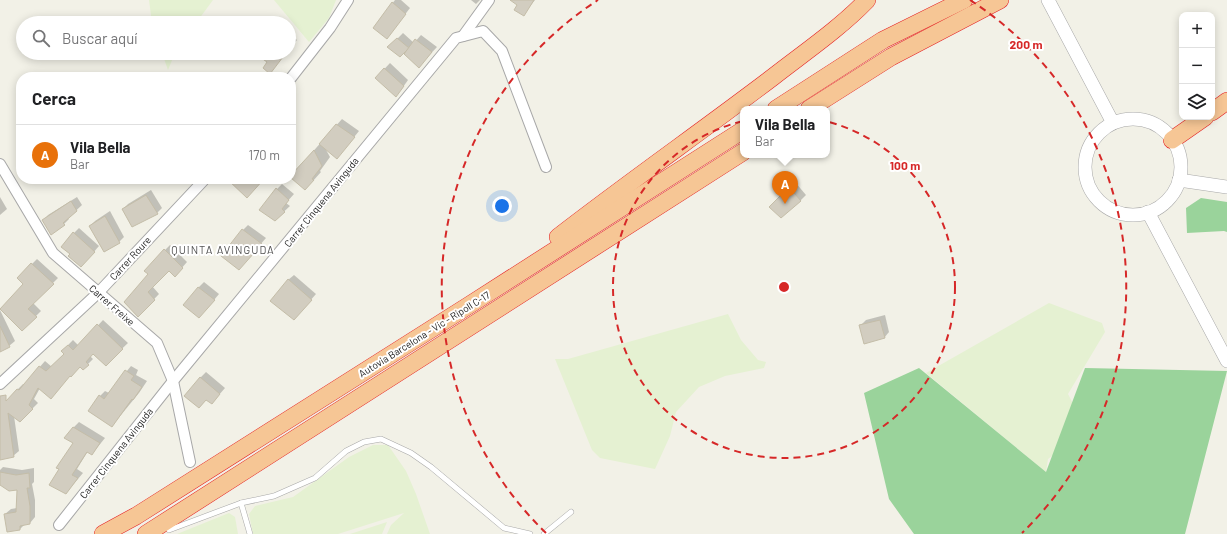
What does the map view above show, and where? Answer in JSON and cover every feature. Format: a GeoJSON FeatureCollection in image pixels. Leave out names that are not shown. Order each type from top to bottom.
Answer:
{"type":"FeatureCollection","features":[{"type":"Feature","properties":{"kind":"highway"},"geometry":{"type":"LineString","coordinates":[[471,304],[600,204],[750,94],[845,21],[867,0]]}},
{"type":"Feature","properties":{"kind":"highway"},"geometry":{"type":"LineString","coordinates":[[781,106],[883,40],[964,0]]}},
{"type":"Feature","properties":{"kind":"highway"},"geometry":{"type":"LineString","coordinates":[[815,106],[891,57],[1000,0]]}},
{"type":"Feature","properties":{"kind":"highway"},"geometry":{"type":"LineString","coordinates":[[1215,110],[1227,101]]}},
{"type":"Feature","properties":{"kind":"highway"},"geometry":{"type":"LineString","coordinates":[[1172,140],[1201,120]]}},
{"type":"Feature","properties":{"kind":"highway","name":"Autovia Barcelona - Vic - Ripoll C-17"},"geometry":{"type":"LineString","coordinates":[[103,534],[136,516],[740,132]]}},
{"type":"Feature","properties":{"kind":"highway","name":"Autovia Barcelona - Vic - Ripoll C-17"},"geometry":{"type":"LineString","coordinates":[[146,534],[740,154]]}},
{"type":"Feature","properties":{"kind":"street"},"geometry":{"type":"LineString","coordinates":[[296,72],[330,28],[348,0]]}},
{"type":"Feature","properties":{"kind":"street"},"geometry":{"type":"LineString","coordinates":[[463,36],[489,0]]}},
{"type":"Feature","properties":{"kind":"street"},"geometry":{"type":"LineString","coordinates":[[1048,0],[1113,123]]}},
{"type":"Feature","properties":{"kind":"street","name":"Carrer Cinquena Avinguda"},"geometry":{"type":"LineString","coordinates":[[59,525],[173,381],[456,38],[483,31],[502,50],[546,167]]}},
{"type":"Feature","properties":{"kind":"street"},"geometry":{"type":"LineString","coordinates":[[1131,119],[1141,120],[1166,132],[1172,140],[1180,159],[1179,180],[1171,196],[1157,208],[1138,215],[1116,212],[1106,207],[1092,192],[1085,173],[1087,153],[1091,144],[1100,132],[1113,123],[1131,119]]}},
{"type":"Feature","properties":{"kind":"street","name":"Carrer Freixe"},"geometry":{"type":"LineString","coordinates":[[0,164],[54,253],[157,343],[173,381],[190,462]]}},
{"type":"Feature","properties":{"kind":"street"},"geometry":{"type":"LineString","coordinates":[[1179,180],[1227,187]]}},
{"type":"Feature","properties":{"kind":"street","name":"Carrer Roure"},"geometry":{"type":"LineString","coordinates":[[0,384],[98,293],[200,184]]}},
{"type":"Feature","properties":{"kind":"street"},"geometry":{"type":"LineString","coordinates":[[1148,212],[1227,361]]}},
{"type":"Feature","properties":{"kind":"lane"},"geometry":{"type":"LineString","coordinates":[[169,530],[241,503],[274,496],[315,478],[346,451],[364,442],[381,439],[411,453],[431,467],[504,528],[530,534]]}},
{"type":"Feature","properties":{"kind":"lane"},"geometry":{"type":"LineString","coordinates":[[241,503],[250,534]]}},
{"type":"Feature","properties":{"kind":"lane"},"geometry":{"type":"LineString","coordinates":[[544,534],[571,512]]}},
{"type":"Feature","properties":{"kind":"green space"},"geometry":{"type":"Polygon","coordinates":[[[149,0],[213,0],[201,16],[151,16],[149,0]]]}},
{"type":"Feature","properties":{"kind":"green space"},"geometry":{"type":"Polygon","coordinates":[[[274,0],[336,0],[329,18],[309,42],[296,26],[296,16],[287,16],[274,0]]]}},
{"type":"Feature","properties":{"kind":"green space"},"geometry":{"type":"Polygon","coordinates":[[[164,60],[172,60],[168,70],[164,60]]]}},
{"type":"Feature","properties":{"kind":"green space"},"geometry":{"type":"Polygon","coordinates":[[[1201,198],[1227,202],[1227,232],[1187,233],[1186,208],[1201,198]]]}},
{"type":"Feature","properties":{"kind":"green space"},"geometry":{"type":"Polygon","coordinates":[[[1049,303],[1102,323],[1105,332],[1068,394],[1086,429],[1048,459],[1046,472],[926,373],[1049,303]]]}},
{"type":"Feature","properties":{"kind":"green space"},"geometry":{"type":"Polygon","coordinates":[[[728,314],[741,340],[758,360],[766,362],[764,368],[725,376],[699,387],[676,412],[670,436],[655,469],[600,458],[592,450],[555,359],[568,359],[728,314]]]}},
{"type":"Feature","properties":{"kind":"green space"},"geometry":{"type":"Polygon","coordinates":[[[919,368],[1046,472],[1085,368],[1227,371],[1185,534],[914,534],[889,499],[864,393],[919,368]]]}},
{"type":"Feature","properties":{"kind":"green space"},"geometry":{"type":"Polygon","coordinates":[[[373,445],[388,445],[406,471],[430,534],[387,534],[391,525],[404,513],[338,534],[253,534],[249,514],[255,506],[293,497],[349,457],[373,445]]]}},
{"type":"Feature","properties":{"kind":"green space"},"geometry":{"type":"Polygon","coordinates":[[[229,513],[235,517],[238,534],[177,534],[229,513]]]}},
{"type":"Feature","properties":{"kind":"green space"},"geometry":{"type":"Polygon","coordinates":[[[387,522],[382,534],[350,534],[387,522]]]}},
{"type":"Feature","properties":{"kind":"building"},"geometry":{"type":"Polygon","coordinates":[[[510,0],[534,0],[524,16],[514,10],[517,5],[510,0]]]}},
{"type":"Feature","properties":{"kind":"building"},"geometry":{"type":"Polygon","coordinates":[[[392,2],[406,14],[387,39],[373,28],[392,2]]]}},
{"type":"Feature","properties":{"kind":"building"},"geometry":{"type":"Polygon","coordinates":[[[397,38],[409,48],[400,57],[387,47],[397,38]]]}},
{"type":"Feature","properties":{"kind":"building"},"geometry":{"type":"Polygon","coordinates":[[[415,39],[432,52],[419,68],[404,54],[415,39]]]}},
{"type":"Feature","properties":{"kind":"building"},"geometry":{"type":"Polygon","coordinates":[[[264,60],[281,60],[272,72],[268,72],[263,68],[267,62],[264,60]]]}},
{"type":"Feature","properties":{"kind":"building"},"geometry":{"type":"Polygon","coordinates":[[[384,68],[404,86],[396,97],[375,78],[384,68]]]}},
{"type":"Feature","properties":{"kind":"building"},"geometry":{"type":"Polygon","coordinates":[[[336,124],[355,137],[337,159],[319,144],[336,124]]]}},
{"type":"Feature","properties":{"kind":"building"},"geometry":{"type":"Polygon","coordinates":[[[314,150],[322,166],[312,179],[314,180],[305,190],[296,182],[296,170],[314,150]]]}},
{"type":"Feature","properties":{"kind":"building"},"geometry":{"type":"Polygon","coordinates":[[[232,184],[260,184],[247,198],[232,184]]]}},
{"type":"Feature","properties":{"kind":"building"},"geometry":{"type":"Polygon","coordinates":[[[789,187],[801,201],[781,218],[769,207],[789,187]]]}},
{"type":"Feature","properties":{"kind":"building"},"geometry":{"type":"Polygon","coordinates":[[[276,188],[289,200],[282,209],[285,212],[275,221],[259,210],[276,188]]]}},
{"type":"Feature","properties":{"kind":"building"},"geometry":{"type":"Polygon","coordinates":[[[146,195],[158,214],[132,227],[122,209],[146,195]]]}},
{"type":"Feature","properties":{"kind":"building"},"geometry":{"type":"Polygon","coordinates":[[[71,201],[77,211],[63,223],[65,225],[51,235],[42,220],[71,201]]]}},
{"type":"Feature","properties":{"kind":"building"},"geometry":{"type":"Polygon","coordinates":[[[105,216],[120,243],[104,252],[89,226],[105,216]]]}},
{"type":"Feature","properties":{"kind":"building"},"geometry":{"type":"Polygon","coordinates":[[[242,229],[262,244],[239,270],[221,256],[242,229]]]}},
{"type":"Feature","properties":{"kind":"building"},"geometry":{"type":"Polygon","coordinates":[[[73,232],[95,252],[81,267],[68,256],[70,254],[61,247],[73,232]]]}},
{"type":"Feature","properties":{"kind":"building"},"geometry":{"type":"Polygon","coordinates":[[[164,249],[183,268],[175,277],[169,271],[148,292],[155,300],[138,317],[124,302],[148,274],[144,271],[164,249]]]}},
{"type":"Feature","properties":{"kind":"building"},"geometry":{"type":"Polygon","coordinates":[[[31,263],[54,284],[28,309],[37,317],[22,331],[0,309],[23,284],[17,278],[31,263]]]}},
{"type":"Feature","properties":{"kind":"building"},"geometry":{"type":"Polygon","coordinates":[[[288,279],[312,300],[294,320],[270,301],[288,279]]]}},
{"type":"Feature","properties":{"kind":"building"},"geometry":{"type":"Polygon","coordinates":[[[198,287],[215,300],[199,318],[183,305],[198,287]]]}},
{"type":"Feature","properties":{"kind":"building"},"geometry":{"type":"Polygon","coordinates":[[[880,320],[885,338],[864,344],[859,325],[880,320]]]}},
{"type":"Feature","properties":{"kind":"building"},"geometry":{"type":"Polygon","coordinates":[[[97,324],[123,349],[106,366],[93,354],[86,362],[89,365],[83,370],[80,367],[71,377],[70,376],[51,399],[38,388],[29,405],[33,409],[20,422],[8,413],[14,457],[0,460],[0,396],[6,395],[6,401],[17,389],[19,390],[39,366],[46,371],[64,354],[61,351],[68,345],[73,350],[97,324]]]}},
{"type":"Feature","properties":{"kind":"building"},"geometry":{"type":"Polygon","coordinates":[[[0,326],[10,347],[0,352],[0,326]]]}},
{"type":"Feature","properties":{"kind":"building"},"geometry":{"type":"Polygon","coordinates":[[[125,370],[134,376],[131,380],[142,387],[112,427],[88,411],[99,395],[104,399],[125,370]]]}},
{"type":"Feature","properties":{"kind":"building"},"geometry":{"type":"Polygon","coordinates":[[[200,377],[220,394],[212,404],[206,400],[199,408],[184,396],[200,377]]]}},
{"type":"Feature","properties":{"kind":"building"},"geometry":{"type":"Polygon","coordinates":[[[73,427],[100,443],[92,455],[87,452],[72,475],[78,478],[66,494],[49,485],[59,469],[56,468],[73,443],[64,438],[73,427]]]}},
{"type":"Feature","properties":{"kind":"building"},"geometry":{"type":"Polygon","coordinates":[[[0,472],[16,475],[29,473],[30,488],[27,488],[30,506],[30,524],[20,526],[20,530],[7,532],[4,514],[16,512],[17,490],[9,491],[0,485],[0,472]]]}},
{"type":"Feature","properties":{"kind":"place","name":"Vila Bella"},"geometry":{"type":"Point","coordinates":[785,204]}},
{"type":"Feature","properties":{"kind":"district","name":"QUINTA AVINGUDA"},"geometry":{"type":"Point","coordinates":[223,250]}}]}
